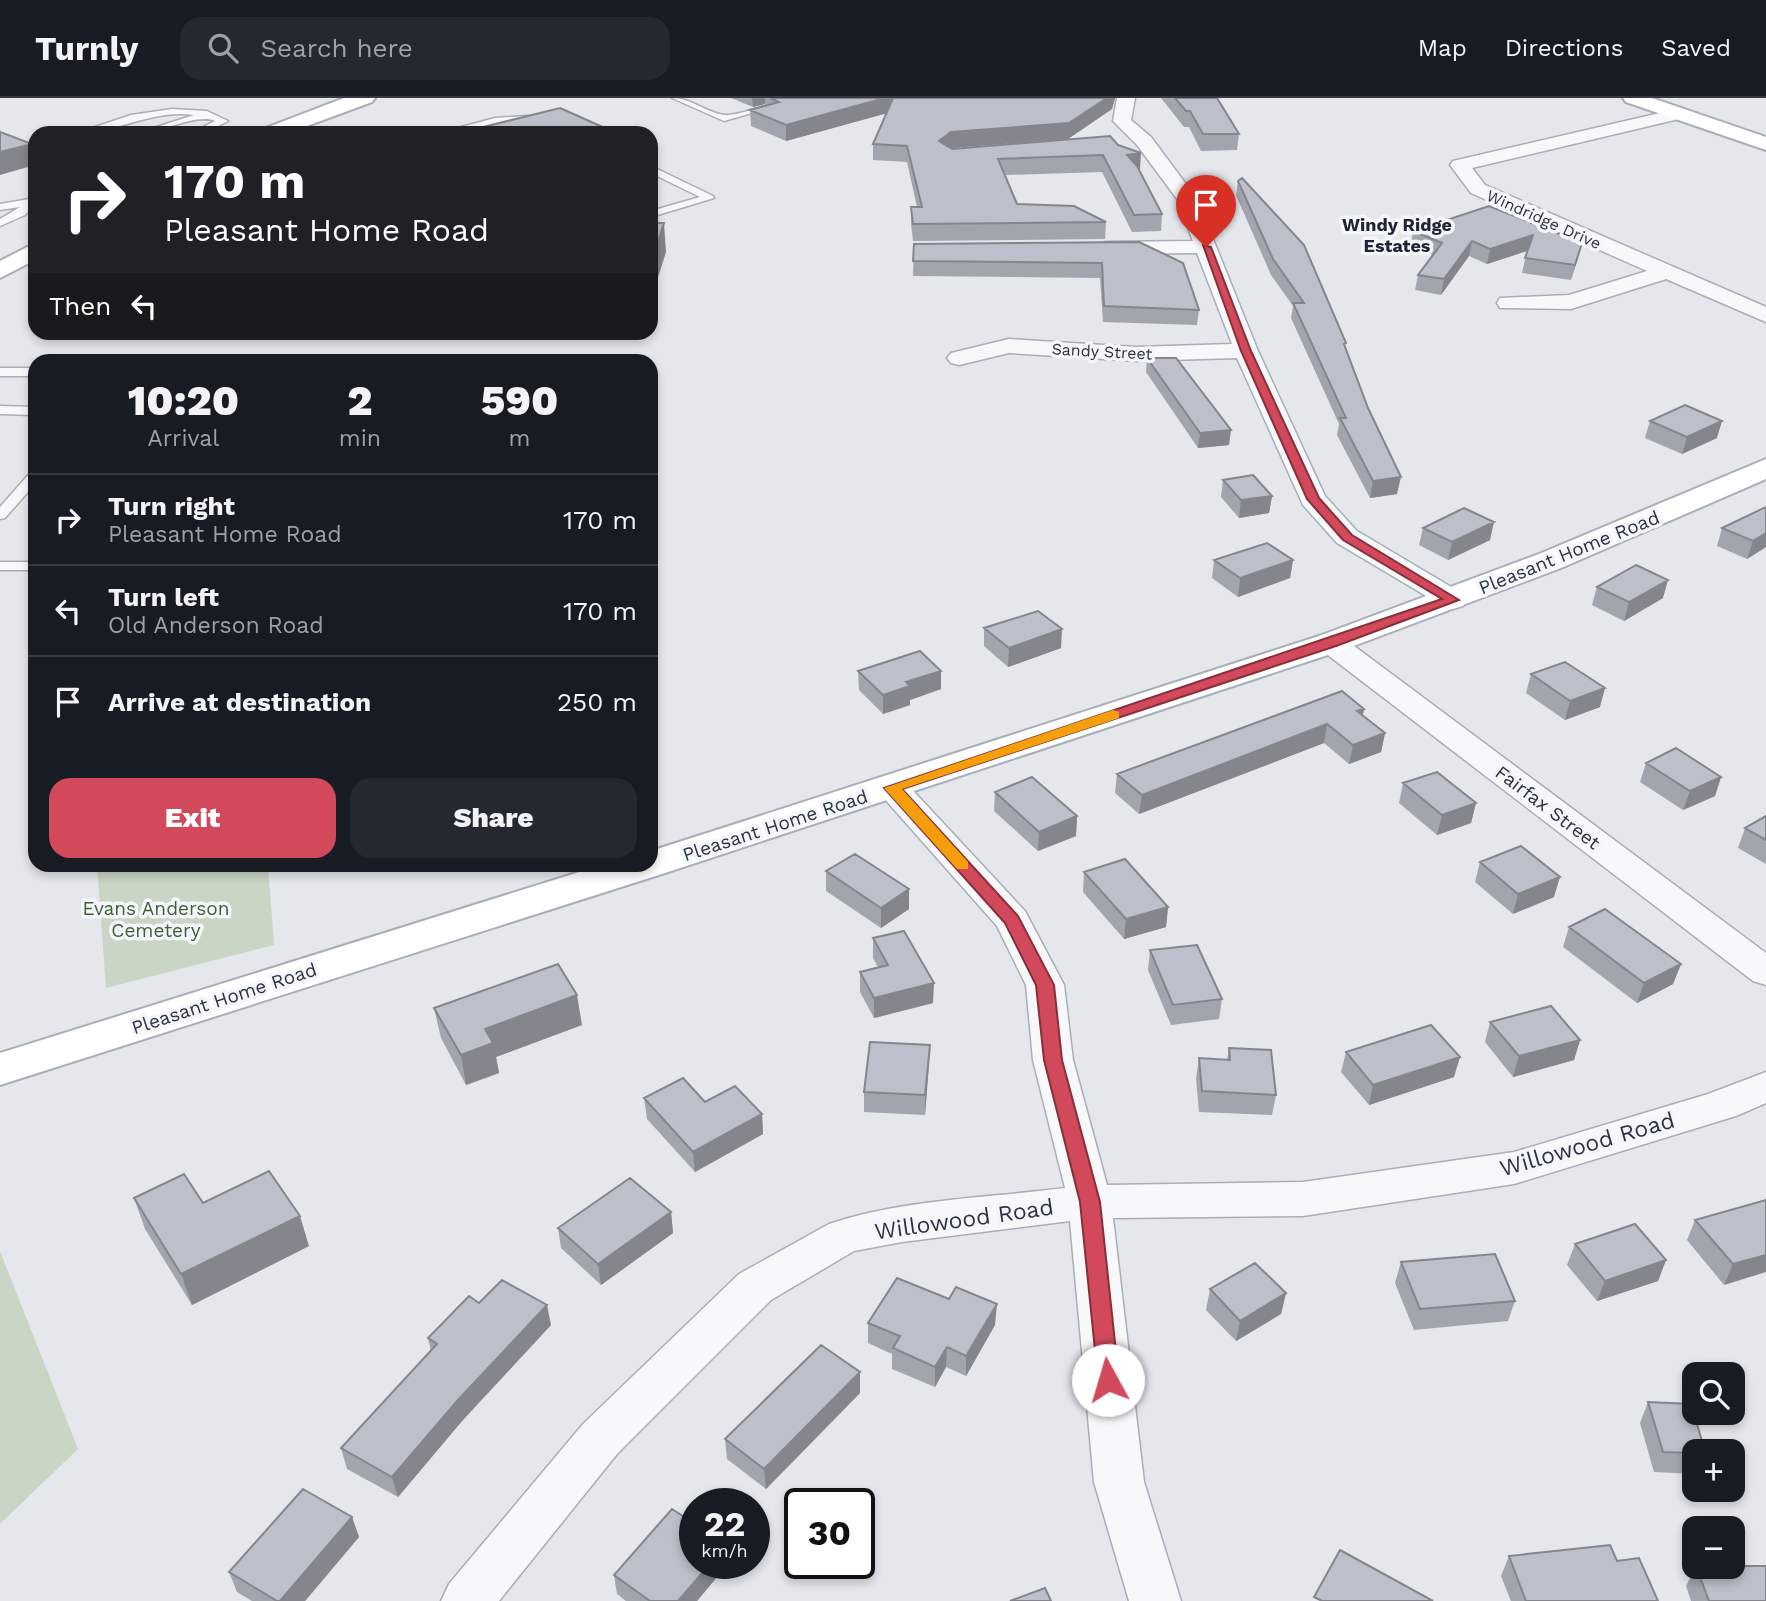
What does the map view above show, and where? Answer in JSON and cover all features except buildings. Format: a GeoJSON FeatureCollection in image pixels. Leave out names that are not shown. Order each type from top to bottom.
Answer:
{"type":"FeatureCollection","features":[{"type":"Feature","properties":{"kind":"street"},"geometry":{"type":"LineString","coordinates":[[287,126],[329,108],[365,98]]}},
{"type":"Feature","properties":{"kind":"street"},"geometry":{"type":"LineString","coordinates":[[1126,98],[1122,121],[1144,141],[1187,199],[1246,351],[1313,499],[1327,518],[1347,537],[1453,600]]}},
{"type":"Feature","properties":{"kind":"street"},"geometry":{"type":"LineString","coordinates":[[1633,98],[1766,144]]}},
{"type":"Feature","properties":{"kind":"street","name":"Windridge Drive"},"geometry":{"type":"LineString","coordinates":[[1677,114],[1460,165],[1478,189],[1664,273],[1766,315]]}},
{"type":"Feature","properties":{"kind":"street"},"geometry":{"type":"LineString","coordinates":[[1116,143],[1144,141]]}},
{"type":"Feature","properties":{"kind":"street"},"geometry":{"type":"LineString","coordinates":[[1086,248],[1206,247]]}},
{"type":"Feature","properties":{"kind":"street"},"geometry":{"type":"LineString","coordinates":[[0,271],[28,254]]}},
{"type":"Feature","properties":{"kind":"street"},"geometry":{"type":"LineString","coordinates":[[1508,303],[1571,302],[1664,273]]}},
{"type":"Feature","properties":{"kind":"street","name":"Sandy Street"},"geometry":{"type":"LineString","coordinates":[[959,358],[1009,346],[1136,354],[1246,351]]}},
{"type":"Feature","properties":{"kind":"street","name":"Pleasant Home Road"},"geometry":{"type":"LineString","coordinates":[[658,861],[892,788],[1453,600],[1766,468]]}},
{"type":"Feature","properties":{"kind":"street","name":"Fairfax Street"},"geometry":{"type":"LineString","coordinates":[[1331,643],[1766,971]]}},
{"type":"Feature","properties":{"kind":"street"},"geometry":{"type":"LineString","coordinates":[[892,788],[1012,920],[1045,985],[1053,1060],[1090,1202],[1119,1482],[1155,1601]]}},
{"type":"Feature","properties":{"kind":"street","name":"Pleasant Home Road"},"geometry":{"type":"LineString","coordinates":[[0,1069],[625,872]]}},
{"type":"Feature","properties":{"kind":"street","name":"Willowood Road"},"geometry":{"type":"LineString","coordinates":[[467,1601],[600,1439],[755,1287],[844,1236],[902,1225],[1090,1202],[1303,1199],[1514,1168],[1722,1105],[1766,1087]]}},
{"type":"Feature","properties":{"kind":"lane"},"geometry":{"type":"LineString","coordinates":[[676,98],[724,118],[800,98]]}},
{"type":"Feature","properties":{"kind":"lane"},"geometry":{"type":"LineString","coordinates":[[106,126],[164,109],[187,107],[223,121],[212,126]]}},
{"type":"Feature","properties":{"kind":"lane"},"geometry":{"type":"LineString","coordinates":[[167,126],[207,114]]}},
{"type":"Feature","properties":{"kind":"lane"},"geometry":{"type":"LineString","coordinates":[[473,126],[506,118],[550,120],[563,126]]}},
{"type":"Feature","properties":{"kind":"lane"},"geometry":{"type":"LineString","coordinates":[[527,126],[550,120]]}},
{"type":"Feature","properties":{"kind":"lane"},"geometry":{"type":"LineString","coordinates":[[116,123],[124,126]]}},
{"type":"Feature","properties":{"kind":"lane"},"geometry":{"type":"LineString","coordinates":[[658,172],[709,198],[658,212]]}},
{"type":"Feature","properties":{"kind":"lane"},"geometry":{"type":"LineString","coordinates":[[0,207],[28,202]]}},
{"type":"Feature","properties":{"kind":"lane"},"geometry":{"type":"LineString","coordinates":[[0,223],[21,212],[28,205]]}},
{"type":"Feature","properties":{"kind":"lane"},"geometry":{"type":"LineString","coordinates":[[0,372],[28,372]]}},
{"type":"Feature","properties":{"kind":"lane"},"geometry":{"type":"LineString","coordinates":[[0,410],[28,411]]}},
{"type":"Feature","properties":{"kind":"lane"},"geometry":{"type":"LineString","coordinates":[[0,515],[28,484]]}},
{"type":"Feature","properties":{"kind":"lane"},"geometry":{"type":"LineString","coordinates":[[0,566],[28,566]]}},
{"type":"Feature","properties":{"kind":"green space","name":"Evans Anderson Cemetery"},"geometry":{"type":"Polygon","coordinates":[[[98,872],[269,872],[274,945],[106,988],[98,872]]]}},
{"type":"Feature","properties":{"kind":"green space"},"geometry":{"type":"Polygon","coordinates":[[[0,1251],[78,1449],[0,1524],[0,1251]]]}},
{"type":"Feature","properties":{"kind":"slow traffic"},"geometry":{"type":"LineString","coordinates":[[962,865],[892,788],[1113,715]]}},
{"type":"Feature","properties":{"kind":"district","name":"Windy Ridge Estates"},"geometry":{"type":"Point","coordinates":[1397,235]}},
{"type":"Feature","properties":{"kind":"route"},"geometry":{"type":"LineString","coordinates":[[1108,1380],[1090,1202],[1053,1060],[1045,985],[1012,920],[892,788],[1453,600],[1347,537],[1327,518],[1313,499],[1246,351],[1206,247]]}}]}
